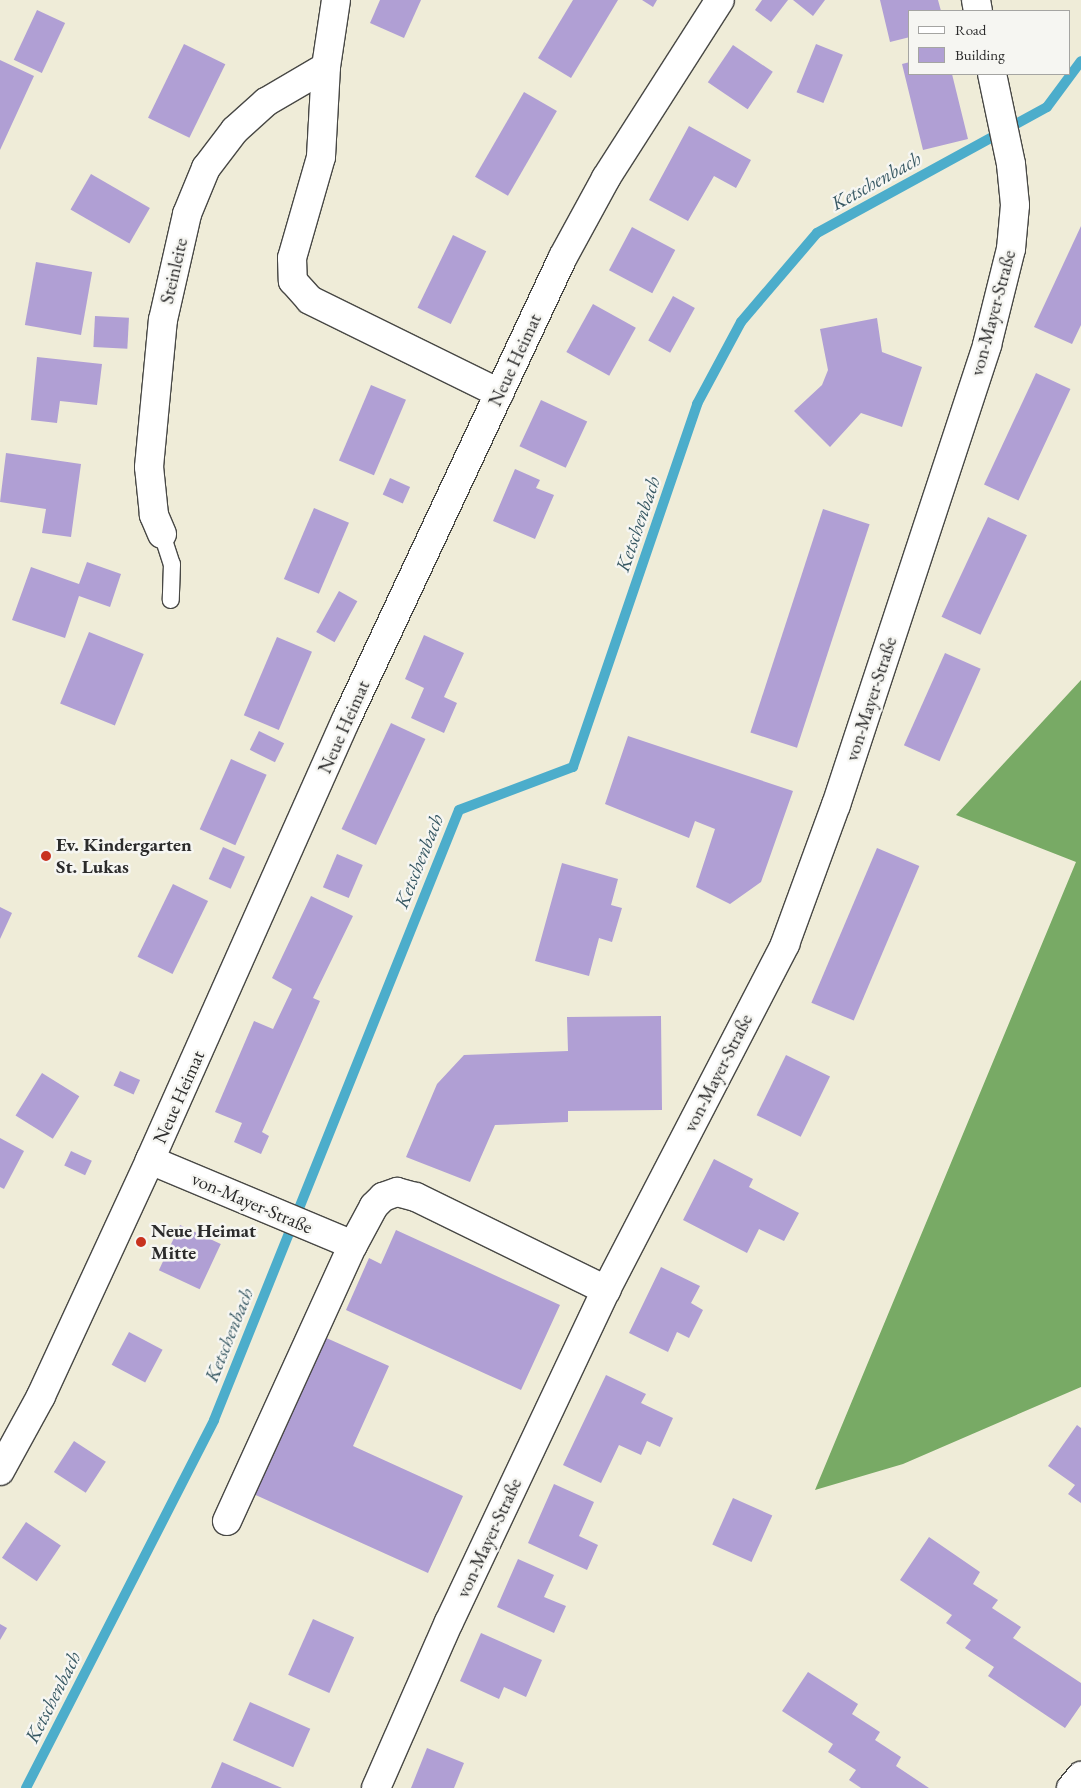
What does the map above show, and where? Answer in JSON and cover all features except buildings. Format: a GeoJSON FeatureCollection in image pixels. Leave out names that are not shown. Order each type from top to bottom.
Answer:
{"type":"FeatureCollection","features":[{"type":"Feature","properties":{"kind":"street"},"geometry":{"type":"LineString","coordinates":[[336,0],[326,67],[321,157],[292,258],[293,281],[310,300],[499,393]]}},
{"type":"Feature","properties":{"kind":"street","name":"Neue Heimat"},"geometry":{"type":"LineString","coordinates":[[0,1470],[41,1396],[150,1160],[346,720],[563,257],[606,178],[720,0]]}},
{"type":"Feature","properties":{"kind":"street","name":"Steinleite"},"geometry":{"type":"LineString","coordinates":[[162,534],[154,515],[149,467],[163,320],[188,214],[206,168],[235,130],[266,102],[326,67]]}},
{"type":"Feature","properties":{"kind":"street","name":"von-Mayer-Straße"},"geometry":{"type":"LineString","coordinates":[[376,1788],[453,1613],[606,1290],[785,944],[836,805],[987,345],[1011,249],[1015,205],[1011,164],[992,75]]}},
{"type":"Feature","properties":{"kind":"street","name":"von-Mayer-Straße"},"geometry":{"type":"LineString","coordinates":[[150,1160],[353,1245]]}},
{"type":"Feature","properties":{"kind":"street"},"geometry":{"type":"LineString","coordinates":[[227,1521],[353,1245],[374,1206],[383,1197],[397,1192],[416,1197],[606,1290]]}},
{"type":"Feature","properties":{"kind":"street"},"geometry":{"type":"LineString","coordinates":[[1071,1788],[1081,1776]]}},
{"type":"Feature","properties":{"kind":"lane"},"geometry":{"type":"LineString","coordinates":[[162,534],[172,564],[171,600]]}},
{"type":"Feature","properties":{"kind":"green space"},"geometry":{"type":"Polygon","coordinates":[[[1081,680],[1081,1387],[903,1464],[815,1490],[1076,862],[956,815],[1081,680]]]}},
{"type":"Feature","properties":{"kind":"waterway","name":"Ketschenbach"},"geometry":{"type":"LineString","coordinates":[[1071,75],[1081,61]]}},
{"type":"Feature","properties":{"kind":"waterway","name":"Ketschenbach"},"geometry":{"type":"LineString","coordinates":[[26,1788],[214,1420],[459,810],[573,767],[697,404],[741,322],[817,233],[1047,107],[1071,75]]}},
{"type":"Feature","properties":{"kind":"place","name":"Ev. Kindergarten St. Lukas"},"geometry":{"type":"Point","coordinates":[46,856]}},
{"type":"Feature","properties":{"kind":"place","name":"Neue Heimat Mitte"},"geometry":{"type":"Point","coordinates":[141,1242]}}]}
